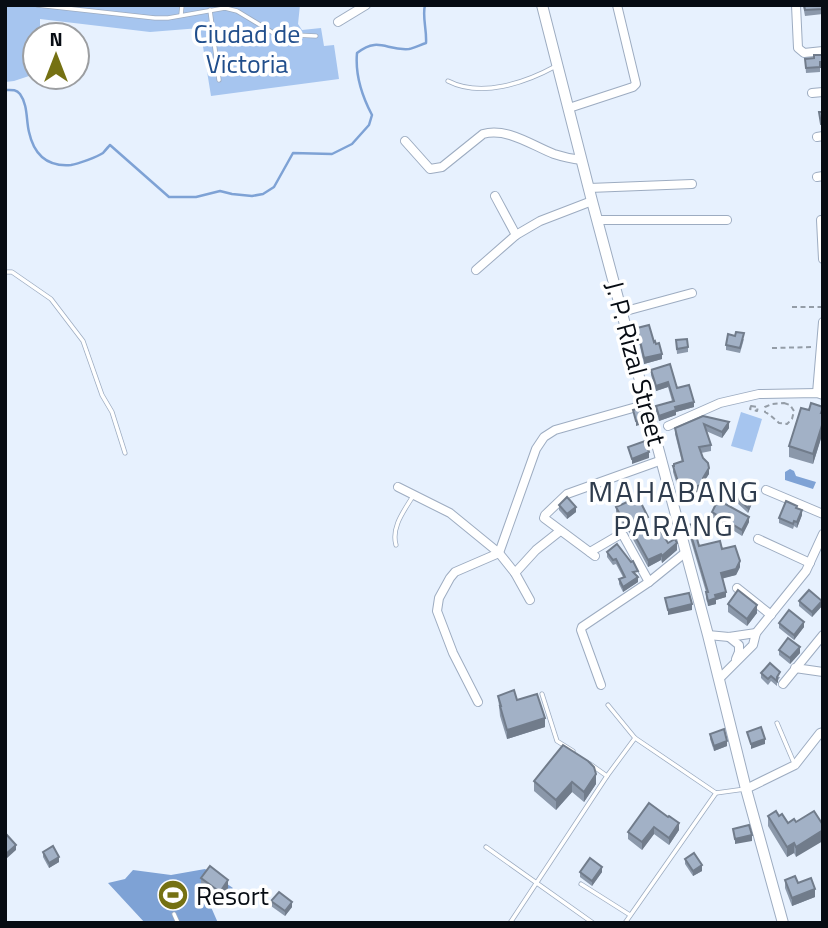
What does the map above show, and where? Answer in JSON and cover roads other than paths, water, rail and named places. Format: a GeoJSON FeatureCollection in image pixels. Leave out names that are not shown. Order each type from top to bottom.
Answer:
{"type":"FeatureCollection","features":[{"type":"Feature","properties":{"kind":"main road","name":"J. P. Rizal Street"},"geometry":{"type":"LineString","coordinates":[[542,5],[783,923]]}},
{"type":"Feature","properties":{"kind":"street"},"geometry":{"type":"LineString","coordinates":[[338,22],[366,5]]}},
{"type":"Feature","properties":{"kind":"street"},"geometry":{"type":"LineString","coordinates":[[569,108],[636,84],[617,5]]}},
{"type":"Feature","properties":{"kind":"street"},"geometry":{"type":"LineString","coordinates":[[796,5],[798,48],[804,53],[823,51]]}},
{"type":"Feature","properties":{"kind":"street"},"geometry":{"type":"LineString","coordinates":[[812,93],[823,92]]}},
{"type":"Feature","properties":{"kind":"street"},"geometry":{"type":"LineString","coordinates":[[405,141],[430,169],[442,167],[483,134],[490,132],[499,132],[554,154],[582,160]]}},
{"type":"Feature","properties":{"kind":"street"},"geometry":{"type":"LineString","coordinates":[[589,188],[691,184]]}},
{"type":"Feature","properties":{"kind":"street"},"geometry":{"type":"LineString","coordinates":[[495,196],[516,235]]}},
{"type":"Feature","properties":{"kind":"street"},"geometry":{"type":"LineString","coordinates":[[476,270],[516,235],[540,221],[592,201]]}},
{"type":"Feature","properties":{"kind":"street"},"geometry":{"type":"LineString","coordinates":[[598,220],[727,220]]}},
{"type":"Feature","properties":{"kind":"street"},"geometry":{"type":"LineString","coordinates":[[823,220],[823,259]]}},
{"type":"Feature","properties":{"kind":"street"},"geometry":{"type":"LineString","coordinates":[[622,312],[692,293]]}},
{"type":"Feature","properties":{"kind":"street"},"geometry":{"type":"LineString","coordinates":[[668,426],[720,403],[759,394],[820,394],[823,322]]}},
{"type":"Feature","properties":{"kind":"street"},"geometry":{"type":"LineString","coordinates":[[478,702],[453,653],[437,611],[439,598],[450,578],[455,572],[499,553],[533,457],[544,437],[555,430],[647,404]]}},
{"type":"Feature","properties":{"kind":"street"},"geometry":{"type":"LineString","coordinates":[[649,582],[623,535],[619,535],[593,554],[544,517],[567,494],[662,460]]}},
{"type":"Feature","properties":{"kind":"street"},"geometry":{"type":"LineString","coordinates":[[398,487],[450,513],[499,553],[515,573],[530,600]]}},
{"type":"Feature","properties":{"kind":"street"},"geometry":{"type":"LineString","coordinates":[[766,490],[823,514]]}},
{"type":"Feature","properties":{"kind":"street"},"geometry":{"type":"LineString","coordinates":[[515,573],[536,550],[560,531]]}},
{"type":"Feature","properties":{"kind":"street"},"geometry":{"type":"LineString","coordinates":[[719,679],[753,645],[756,633],[791,592],[810,563],[821,545],[823,534]]}},
{"type":"Feature","properties":{"kind":"street"},"geometry":{"type":"LineString","coordinates":[[758,539],[810,563]]}},
{"type":"Feature","properties":{"kind":"street"},"geometry":{"type":"LineString","coordinates":[[601,685],[582,627],[649,582],[686,552]]}},
{"type":"Feature","properties":{"kind":"street"},"geometry":{"type":"LineString","coordinates":[[737,588],[771,615]]}},
{"type":"Feature","properties":{"kind":"street"},"geometry":{"type":"LineString","coordinates":[[708,635],[729,637],[756,633]]}},
{"type":"Feature","properties":{"kind":"street"},"geometry":{"type":"LineString","coordinates":[[783,684],[823,635]]}},
{"type":"Feature","properties":{"kind":"street"},"geometry":{"type":"LineString","coordinates":[[729,637],[739,645],[735,662]]}},
{"type":"Feature","properties":{"kind":"street"},"geometry":{"type":"LineString","coordinates":[[796,668],[823,673]]}},
{"type":"Feature","properties":{"kind":"street"},"geometry":{"type":"LineString","coordinates":[[746,789],[795,765],[823,732]]}},
{"type":"Feature","properties":{"kind":"lane"},"geometry":{"type":"LineString","coordinates":[[37,5],[155,18],[233,7],[275,34],[316,36]]}},
{"type":"Feature","properties":{"kind":"lane"},"geometry":{"type":"LineString","coordinates":[[181,15],[182,5]]}},
{"type":"Feature","properties":{"kind":"lane"},"geometry":{"type":"LineString","coordinates":[[210,10],[219,80]]}},
{"type":"Feature","properties":{"kind":"lane"},"geometry":{"type":"LineString","coordinates":[[448,81],[455,85],[489,89],[514,84],[558,65]]}},
{"type":"Feature","properties":{"kind":"lane"},"geometry":{"type":"LineString","coordinates":[[5,272],[12,272],[51,299],[83,341],[102,395],[112,412],[125,453]]}},
{"type":"Feature","properties":{"kind":"lane"},"geometry":{"type":"LineString","coordinates":[[396,545],[395,529],[414,494]]}},
{"type":"Feature","properties":{"kind":"lane"},"geometry":{"type":"LineString","coordinates":[[542,694],[557,741],[577,755]]}},
{"type":"Feature","properties":{"kind":"lane"},"geometry":{"type":"LineString","coordinates":[[608,705],[635,738],[716,793],[746,789]]}},
{"type":"Feature","properties":{"kind":"lane"},"geometry":{"type":"LineString","coordinates":[[777,723],[795,765]]}},
{"type":"Feature","properties":{"kind":"lane"},"geometry":{"type":"LineString","coordinates":[[510,923],[635,738]]}},
{"type":"Feature","properties":{"kind":"lane"},"geometry":{"type":"LineString","coordinates":[[587,762],[607,776]]}},
{"type":"Feature","properties":{"kind":"lane"},"geometry":{"type":"LineString","coordinates":[[625,923],[716,793]]}},
{"type":"Feature","properties":{"kind":"lane"},"geometry":{"type":"LineString","coordinates":[[486,847],[593,923]]}},
{"type":"Feature","properties":{"kind":"lane"},"geometry":{"type":"LineString","coordinates":[[581,884],[630,915]]}},
{"type":"Feature","properties":{"kind":"lane"},"geometry":{"type":"LineString","coordinates":[[174,914],[178,923]]}},
{"type":"Feature","properties":{"kind":"waterway"},"geometry":{"type":"LineString","coordinates":[[5,90],[15,91],[23,98],[31,140],[38,153],[48,162],[74,164],[100,155],[110,145],[169,197],[196,197],[220,191],[252,196],[263,194],[274,187],[293,153],[332,154],[352,144],[369,125],[372,115],[360,85],[357,53],[371,45],[409,49],[426,43],[425,5]]}},
{"type":"Feature","properties":{"kind":"place","name":"Resort"},"geometry":{"type":"Point","coordinates":[173,895]}},
{"type":"Feature","properties":{"kind":"district","name":"MAHABANG PARANG"},"geometry":{"type":"Point","coordinates":[674,508]}},
{"type":"Feature","properties":{"kind":"park label","name":"Ciudad de Victoria"},"geometry":{"type":"Point","coordinates":[247,48]}}]}
